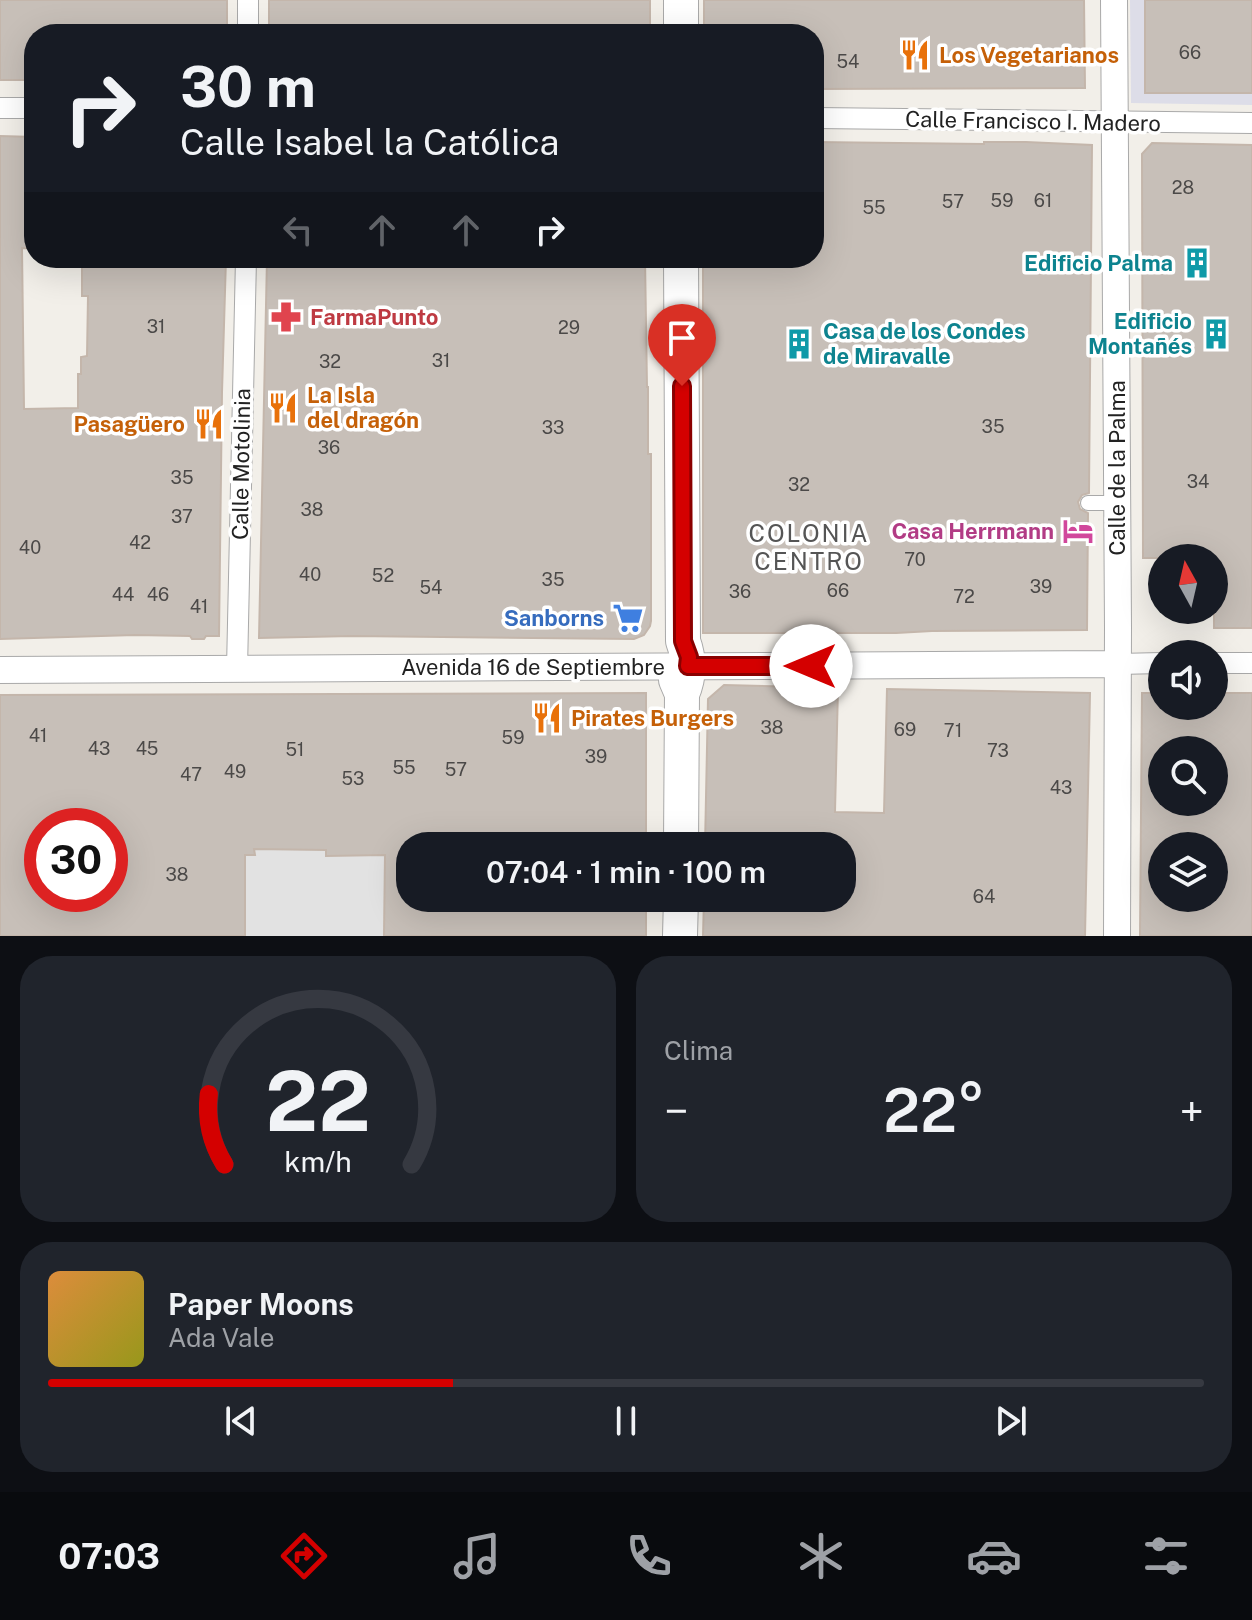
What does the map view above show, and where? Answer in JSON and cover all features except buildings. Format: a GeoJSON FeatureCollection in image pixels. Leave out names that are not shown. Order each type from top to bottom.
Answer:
{"type":"FeatureCollection","features":[{"type":"Feature","properties":{"kind":"street"},"geometry":{"type":"LineString","coordinates":[[248,0],[248,24]]}},
{"type":"Feature","properties":{"kind":"street"},"geometry":{"type":"LineString","coordinates":[[681,0],[681,24]]}},
{"type":"Feature","properties":{"kind":"street","name":"Calle de la Palma"},"geometry":{"type":"LineString","coordinates":[[1114,0],[1117,936]]}},
{"type":"Feature","properties":{"kind":"street"},"geometry":{"type":"LineString","coordinates":[[0,108],[24,108]]}},
{"type":"Feature","properties":{"kind":"street","name":"Calle Francisco I. Madero"},"geometry":{"type":"LineString","coordinates":[[824,118],[1252,123]]}},
{"type":"Feature","properties":{"kind":"street","name":"Calle Motolinia"},"geometry":{"type":"LineString","coordinates":[[237,669],[246,268]]}},
{"type":"Feature","properties":{"kind":"street"},"geometry":{"type":"LineString","coordinates":[[681,268],[681,832]]}},
{"type":"Feature","properties":{"kind":"street","name":"Avenida 16 de Septiembre"},"geometry":{"type":"LineString","coordinates":[[0,670],[1148,663]]}},
{"type":"Feature","properties":{"kind":"street"},"geometry":{"type":"LineString","coordinates":[[1228,663],[1252,663]]}},
{"type":"Feature","properties":{"kind":"street"},"geometry":{"type":"LineString","coordinates":[[680,936],[681,912]]}},
{"type":"Feature","properties":{"kind":"lane"},"geometry":{"type":"LineString","coordinates":[[1088,503],[1117,503]]}},
{"type":"Feature","properties":{"kind":"shaded area"},"geometry":{"type":"Polygon","coordinates":[[[1130,0],[1145,0],[1163,93],[1252,93],[1252,105],[1131,103],[1130,0]]]}},
{"type":"Feature","properties":{"kind":"shaded area"},"geometry":{"type":"Polygon","coordinates":[[[254,850],[326,850],[327,856],[385,855],[384,936],[245,936],[245,855],[254,855],[254,850]]]}},
{"type":"Feature","properties":{"kind":"place","name":"Los Vegetarianos"},"geometry":{"type":"Point","coordinates":[915,55]}},
{"type":"Feature","properties":{"kind":"place","name":"Edificio Palma"},"geometry":{"type":"Point","coordinates":[1197,263]}},
{"type":"Feature","properties":{"kind":"place","name":"FarmaPunto"},"geometry":{"type":"Point","coordinates":[286,317]}},
{"type":"Feature","properties":{"kind":"place","name":"Edificio Montañés"},"geometry":{"type":"Point","coordinates":[1216,334]}},
{"type":"Feature","properties":{"kind":"place","name":"Casa de los Condes de Miravalle"},"geometry":{"type":"Point","coordinates":[799,344]}},
{"type":"Feature","properties":{"kind":"place","name":"La Isla del dragón"},"geometry":{"type":"Point","coordinates":[283,408]}},
{"type":"Feature","properties":{"kind":"place","name":"Pasagüero"},"geometry":{"type":"Point","coordinates":[209,424]}},
{"type":"Feature","properties":{"kind":"place","name":"Casa Herrmann"},"geometry":{"type":"Point","coordinates":[1078,531]}},
{"type":"Feature","properties":{"kind":"place","name":"Sanborns"},"geometry":{"type":"Point","coordinates":[628,618]}},
{"type":"Feature","properties":{"kind":"place","name":"Pirates Burgers"},"geometry":{"type":"Point","coordinates":[547,718]}},
{"type":"Feature","properties":{"kind":"district","name":"COLONIA CENTRO"},"geometry":{"type":"Point","coordinates":[809,548]}},
{"type":"Feature","properties":{"kind":"route"},"geometry":{"type":"LineString","coordinates":[[682,386],[683,641],[689,657],[688,666],[811,666]]}}]}
